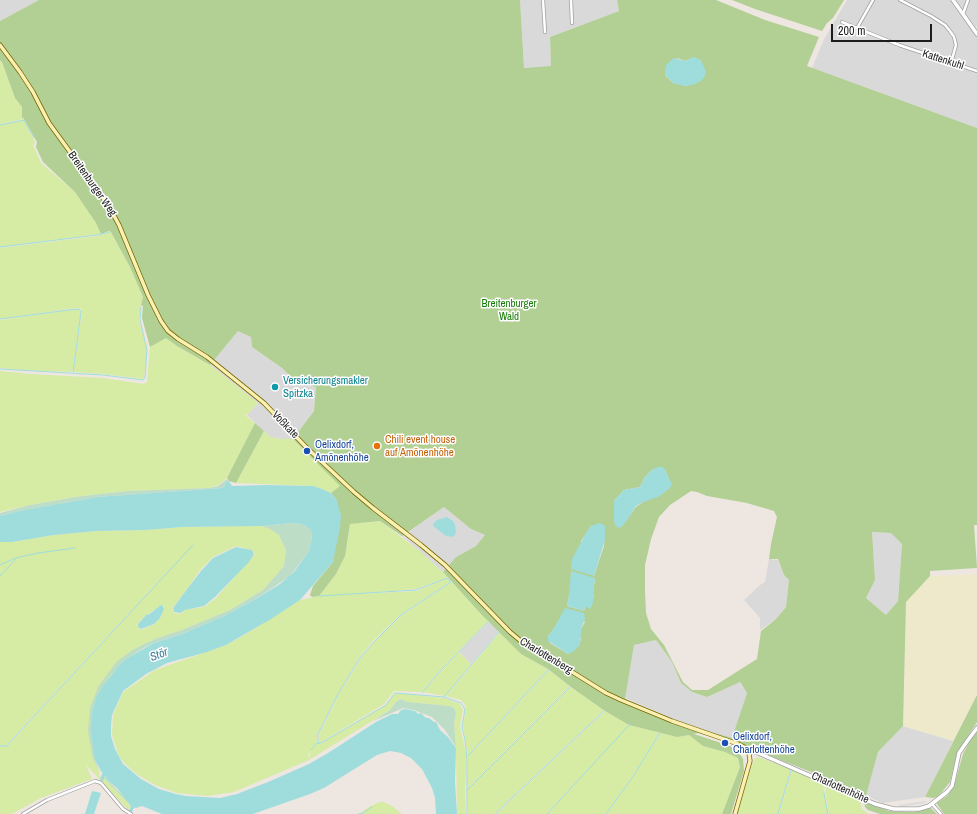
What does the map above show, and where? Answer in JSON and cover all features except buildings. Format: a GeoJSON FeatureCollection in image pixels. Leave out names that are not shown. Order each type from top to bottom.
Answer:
{"type":"FeatureCollection","features":[{"type":"Feature","properties":{"kind":"main road","name":"Breitenburger Weg"},"geometry":{"type":"LineString","coordinates":[[0,45],[25,79],[53,128],[112,212],[119,225],[148,295],[161,321],[168,331]]}},
{"type":"Feature","properties":{"kind":"main road","name":"Voßkate"},"geometry":{"type":"LineString","coordinates":[[168,331],[207,357],[264,403],[306,447],[354,492],[397,526]]}},
{"type":"Feature","properties":{"kind":"main road","name":"Charlottenberg"},"geometry":{"type":"LineString","coordinates":[[397,526],[442,563],[510,632],[528,647],[562,665],[606,693],[702,732],[738,744],[746,748],[748,752]]}},
{"type":"Feature","properties":{"kind":"main road"},"geometry":{"type":"LineString","coordinates":[[734,814],[750,761],[748,752]]}},
{"type":"Feature","properties":{"kind":"street"},"geometry":{"type":"LineString","coordinates":[[543,0],[545,32]]}},
{"type":"Feature","properties":{"kind":"street"},"geometry":{"type":"LineString","coordinates":[[571,0],[572,23]]}},
{"type":"Feature","properties":{"kind":"street"},"geometry":{"type":"LineString","coordinates":[[857,28],[873,0]]}},
{"type":"Feature","properties":{"kind":"street"},"geometry":{"type":"LineString","coordinates":[[900,0],[931,16],[945,25],[950,31],[954,37],[956,45],[951,63]]}},
{"type":"Feature","properties":{"kind":"street"},"geometry":{"type":"LineString","coordinates":[[953,0],[977,34]]}},
{"type":"Feature","properties":{"kind":"street"},"geometry":{"type":"LineString","coordinates":[[963,14],[968,0]]}},
{"type":"Feature","properties":{"kind":"street","name":"Kattenkuhl"},"geometry":{"type":"LineString","coordinates":[[842,22],[899,45],[977,71]]}},
{"type":"Feature","properties":{"kind":"street"},"geometry":{"type":"LineString","coordinates":[[941,814],[933,803],[952,786],[959,753],[977,728]]}},
{"type":"Feature","properties":{"kind":"street","name":"Charlottenhöhe"},"geometry":{"type":"LineString","coordinates":[[748,752],[756,752],[830,783],[863,799],[885,807],[894,809],[920,809],[933,803]]}},
{"type":"Feature","properties":{"kind":"street"},"geometry":{"type":"LineString","coordinates":[[23,814],[47,800],[93,781],[101,784],[123,809],[131,814]]}},
{"type":"Feature","properties":{"kind":"shaded area"},"geometry":{"type":"Polygon","coordinates":[[[0,0],[39,0],[0,21],[0,0]]]}},
{"type":"Feature","properties":{"kind":"shaded area"},"geometry":{"type":"Polygon","coordinates":[[[520,0],[617,0],[619,11],[550,37],[551,66],[524,68],[520,0]]]}},
{"type":"Feature","properties":{"kind":"shaded area"},"geometry":{"type":"Polygon","coordinates":[[[847,0],[950,0],[977,37],[977,128],[812,68],[824,39],[847,0]]]}},
{"type":"Feature","properties":{"kind":"shaded area"},"geometry":{"type":"Polygon","coordinates":[[[956,0],[977,0],[976,28],[956,0]]]}},
{"type":"Feature","properties":{"kind":"shaded area"},"geometry":{"type":"Polygon","coordinates":[[[238,331],[251,337],[252,347],[282,368],[295,382],[316,387],[314,411],[293,439],[270,437],[247,415],[258,403],[210,365],[238,331]]]}},
{"type":"Feature","properties":{"kind":"shaded area"},"geometry":{"type":"Polygon","coordinates":[[[444,507],[471,529],[485,535],[476,546],[456,557],[443,572],[402,536],[444,507]]]}},
{"type":"Feature","properties":{"kind":"shaded area"},"geometry":{"type":"Polygon","coordinates":[[[872,532],[891,533],[902,544],[898,601],[886,615],[866,598],[875,580],[872,532]]]}},
{"type":"Feature","properties":{"kind":"shaded area"},"geometry":{"type":"Polygon","coordinates":[[[769,559],[778,560],[784,575],[789,580],[786,607],[776,619],[760,630],[760,618],[744,600],[765,582],[769,559]]]}},
{"type":"Feature","properties":{"kind":"shaded area"},"geometry":{"type":"Polygon","coordinates":[[[977,574],[977,695],[953,741],[903,726],[906,602],[930,576],[977,574]]]}},
{"type":"Feature","properties":{"kind":"shaded area"},"geometry":{"type":"Polygon","coordinates":[[[489,622],[499,631],[471,664],[459,652],[489,622]]]}},
{"type":"Feature","properties":{"kind":"shaded area"},"geometry":{"type":"Polygon","coordinates":[[[656,640],[672,662],[681,683],[692,692],[707,697],[739,682],[747,693],[732,739],[690,726],[625,698],[634,645],[656,640]]]}},
{"type":"Feature","properties":{"kind":"shaded area"},"geometry":{"type":"Polygon","coordinates":[[[903,726],[953,741],[925,797],[883,803],[866,796],[878,752],[903,726]]]}},
{"type":"Feature","properties":{"kind":"shaded area"},"geometry":{"type":"Polygon","coordinates":[[[925,801],[926,803],[899,807],[899,805],[925,801]]]}},
{"type":"Feature","properties":{"kind":"green space","name":"Breitenburger Wald"},"geometry":{"type":"Polygon","coordinates":[[[39,0],[520,0],[524,68],[551,66],[550,37],[619,11],[617,0],[716,0],[765,20],[819,37],[807,66],[977,128],[977,525],[974,525],[977,568],[930,571],[930,576],[906,602],[903,726],[878,752],[866,796],[738,743],[698,733],[694,734],[730,746],[739,752],[743,759],[744,771],[731,814],[722,814],[740,767],[738,758],[725,752],[703,746],[689,735],[677,737],[629,725],[605,711],[548,669],[521,654],[482,615],[443,572],[456,557],[476,546],[485,535],[471,529],[444,507],[402,536],[380,521],[350,524],[345,556],[336,574],[319,596],[312,597],[310,595],[313,586],[333,562],[337,500],[331,493],[340,486],[293,439],[314,411],[316,387],[296,382],[282,368],[252,347],[251,337],[238,331],[210,365],[166,338],[150,347],[142,318],[143,306],[141,305],[143,297],[130,267],[111,232],[109,231],[101,234],[96,223],[75,192],[43,162],[36,147],[37,142],[22,117],[22,107],[15,98],[0,60],[0,21],[39,0]],[[695,57],[685,61],[677,58],[665,75],[673,83],[687,86],[695,57]],[[653,469],[645,477],[640,487],[624,490],[614,501],[615,525],[621,527],[636,507],[643,502],[665,492],[670,481],[665,470],[653,469]],[[691,491],[670,505],[659,517],[651,539],[645,565],[646,613],[651,629],[664,645],[683,682],[692,690],[708,690],[757,659],[761,631],[776,619],[786,607],[789,580],[784,575],[778,559],[769,559],[777,517],[774,511],[747,503],[707,496],[691,491]],[[591,526],[581,541],[594,576],[604,546],[605,526],[591,526]],[[872,532],[875,580],[866,598],[886,615],[898,601],[902,544],[891,533],[872,532]],[[595,578],[569,596],[567,606],[584,611],[585,606],[594,598],[593,593],[595,578]],[[564,612],[548,636],[550,643],[568,654],[581,640],[581,629],[585,622],[564,612]],[[656,640],[634,645],[625,699],[690,726],[732,738],[747,693],[740,682],[707,697],[692,692],[681,683],[672,662],[656,640]]]}},
{"type":"Feature","properties":{"kind":"green space"},"geometry":{"type":"Polygon","coordinates":[[[732,0],[844,0],[833,18],[827,23],[822,31],[732,0]]]}},
{"type":"Feature","properties":{"kind":"green space"},"geometry":{"type":"Polygon","coordinates":[[[0,60],[15,98],[22,107],[22,117],[24,119],[0,124],[0,60]]]}},
{"type":"Feature","properties":{"kind":"green space"},"geometry":{"type":"Polygon","coordinates":[[[24,120],[35,142],[33,145],[41,163],[75,192],[96,223],[101,234],[0,247],[0,125],[24,120]]]}},
{"type":"Feature","properties":{"kind":"green space"},"geometry":{"type":"Polygon","coordinates":[[[111,232],[130,267],[143,297],[139,320],[147,350],[143,379],[73,372],[82,312],[81,309],[76,308],[0,319],[0,248],[97,236],[111,232]]]}},
{"type":"Feature","properties":{"kind":"green space"},"geometry":{"type":"Polygon","coordinates":[[[76,309],[80,310],[81,312],[72,372],[0,368],[0,320],[76,309]]]}},
{"type":"Feature","properties":{"kind":"green space"},"geometry":{"type":"Polygon","coordinates":[[[166,338],[210,365],[258,403],[247,415],[245,415],[255,423],[227,478],[218,485],[209,488],[128,491],[82,496],[0,512],[0,371],[103,378],[144,384],[147,382],[150,347],[166,338]]]}},
{"type":"Feature","properties":{"kind":"green space"},"geometry":{"type":"Polygon","coordinates":[[[255,423],[264,431],[236,483],[229,481],[227,478],[255,423]]]}},
{"type":"Feature","properties":{"kind":"green space"},"geometry":{"type":"Polygon","coordinates":[[[264,431],[270,437],[293,439],[341,486],[331,493],[313,486],[236,483],[264,431]]]}},
{"type":"Feature","properties":{"kind":"green space"},"geometry":{"type":"Polygon","coordinates":[[[227,479],[229,481],[226,482],[222,488],[97,497],[19,511],[0,516],[0,513],[30,505],[82,496],[128,491],[209,488],[218,486],[227,479]]]}},
{"type":"Feature","properties":{"kind":"green space"},"geometry":{"type":"Polygon","coordinates":[[[380,521],[421,552],[448,577],[416,589],[357,594],[417,591],[447,578],[450,582],[400,615],[373,641],[359,658],[316,736],[317,744],[323,742],[386,705],[395,693],[444,698],[460,704],[463,710],[460,727],[467,757],[465,790],[466,814],[457,814],[456,747],[454,724],[456,713],[449,706],[408,702],[400,699],[390,710],[309,760],[234,792],[207,796],[177,793],[155,785],[138,775],[124,763],[118,754],[112,735],[113,715],[123,692],[155,670],[226,645],[300,600],[319,596],[336,574],[341,564],[347,546],[350,524],[380,521]]]}},
{"type":"Feature","properties":{"kind":"green space"},"geometry":{"type":"Polygon","coordinates":[[[292,523],[303,524],[308,527],[311,530],[312,538],[309,551],[290,576],[254,600],[222,617],[144,648],[126,659],[110,676],[96,698],[92,713],[95,760],[100,772],[93,759],[88,731],[90,708],[98,687],[117,661],[136,648],[155,639],[182,630],[230,610],[263,590],[284,566],[286,550],[279,535],[262,526],[292,523]]]}},
{"type":"Feature","properties":{"kind":"green space"},"geometry":{"type":"Polygon","coordinates":[[[262,526],[270,529],[279,535],[286,550],[284,566],[263,590],[230,610],[182,630],[155,639],[136,648],[93,759],[100,772],[99,775],[103,780],[104,778],[131,806],[128,810],[86,765],[92,779],[41,798],[12,814],[0,814],[0,747],[7,746],[12,741],[191,546],[7,745],[0,746],[0,542],[12,542],[54,535],[97,531],[146,530],[182,527],[262,526]],[[236,546],[213,557],[200,570],[172,608],[174,613],[180,614],[185,610],[204,607],[216,598],[255,554],[252,550],[236,546]],[[161,605],[147,614],[137,624],[141,630],[154,624],[160,618],[164,609],[164,606],[161,605]]]}},
{"type":"Feature","properties":{"kind":"green space"},"geometry":{"type":"Polygon","coordinates":[[[452,582],[488,621],[440,670],[422,692],[394,691],[384,704],[320,742],[318,736],[339,694],[361,658],[374,642],[401,616],[452,582]]]}},
{"type":"Feature","properties":{"kind":"green space"},"geometry":{"type":"Polygon","coordinates":[[[500,632],[521,654],[548,669],[468,756],[463,726],[466,709],[465,705],[461,700],[446,696],[500,632]]]}},
{"type":"Feature","properties":{"kind":"green space"},"geometry":{"type":"Polygon","coordinates":[[[459,652],[471,664],[445,696],[423,692],[441,671],[459,652]]]}},
{"type":"Feature","properties":{"kind":"green space"},"geometry":{"type":"Polygon","coordinates":[[[549,670],[570,686],[467,789],[468,757],[549,670]]]}},
{"type":"Feature","properties":{"kind":"green space"},"geometry":{"type":"Polygon","coordinates":[[[571,687],[604,710],[494,814],[468,814],[467,790],[571,687]]]}},
{"type":"Feature","properties":{"kind":"green space"},"geometry":{"type":"Polygon","coordinates":[[[977,695],[977,722],[957,753],[950,782],[937,797],[925,797],[977,695]]]}},
{"type":"Feature","properties":{"kind":"green space"},"geometry":{"type":"Polygon","coordinates":[[[400,699],[408,702],[449,706],[454,708],[456,713],[454,724],[456,747],[445,730],[432,717],[414,710],[403,708],[373,721],[390,710],[400,699]]]}},
{"type":"Feature","properties":{"kind":"green space"},"geometry":{"type":"Polygon","coordinates":[[[605,711],[629,725],[546,814],[496,814],[605,711]]]}},
{"type":"Feature","properties":{"kind":"green space"},"geometry":{"type":"Polygon","coordinates":[[[629,725],[660,733],[606,814],[547,814],[629,725]]]}},
{"type":"Feature","properties":{"kind":"green space"},"geometry":{"type":"Polygon","coordinates":[[[977,732],[977,814],[944,814],[937,803],[948,795],[954,786],[963,754],[977,732]]]}},
{"type":"Feature","properties":{"kind":"green space"},"geometry":{"type":"Polygon","coordinates":[[[661,733],[677,737],[689,735],[703,746],[725,752],[738,758],[740,767],[722,814],[607,814],[661,733]]]}},
{"type":"Feature","properties":{"kind":"green space"},"geometry":{"type":"Polygon","coordinates":[[[758,757],[791,769],[778,814],[736,814],[754,759],[758,757]]]}},
{"type":"Feature","properties":{"kind":"green space"},"geometry":{"type":"Polygon","coordinates":[[[792,769],[823,784],[828,814],[779,814],[792,769]]]}},
{"type":"Feature","properties":{"kind":"green space"},"geometry":{"type":"Polygon","coordinates":[[[105,776],[107,777],[107,780],[129,801],[131,806],[104,778],[105,776]]]}},
{"type":"Feature","properties":{"kind":"green space"},"geometry":{"type":"Polygon","coordinates":[[[824,784],[860,800],[862,809],[869,814],[829,814],[824,784]]]}},
{"type":"Feature","properties":{"kind":"green space"},"geometry":{"type":"Polygon","coordinates":[[[864,801],[889,811],[913,812],[931,808],[937,814],[880,814],[868,810],[865,807],[864,801]]]}},
{"type":"Feature","properties":{"kind":"green space"},"geometry":{"type":"Polygon","coordinates":[[[379,802],[384,802],[392,806],[402,814],[360,814],[367,808],[379,802]]]}},
{"type":"Feature","properties":{"kind":"water"},"geometry":{"type":"Polygon","coordinates":[[[694,57],[701,60],[706,72],[701,81],[687,86],[680,85],[673,83],[665,75],[665,68],[667,64],[674,58],[685,61],[694,57]]]}},
{"type":"Feature","properties":{"kind":"water"},"geometry":{"type":"Polygon","coordinates":[[[663,467],[665,470],[672,484],[670,488],[658,497],[636,506],[625,523],[618,528],[615,525],[614,520],[614,501],[624,490],[640,487],[645,477],[653,469],[663,467]]]}},
{"type":"Feature","properties":{"kind":"water","name":"Stör"},"geometry":{"type":"Polygon","coordinates":[[[229,481],[232,486],[313,486],[331,493],[337,500],[341,516],[333,562],[300,600],[271,619],[226,645],[167,663],[146,674],[123,691],[112,715],[111,736],[115,749],[123,764],[141,779],[159,789],[186,796],[220,798],[237,794],[309,764],[376,722],[392,714],[398,714],[401,710],[405,709],[415,711],[418,714],[421,713],[426,718],[436,722],[440,730],[448,737],[456,748],[455,782],[457,814],[436,814],[435,798],[432,788],[422,769],[411,758],[401,753],[390,751],[377,755],[324,788],[253,814],[162,814],[142,806],[136,808],[131,806],[117,788],[107,780],[107,777],[101,771],[95,760],[91,732],[92,713],[96,698],[103,686],[118,667],[126,659],[154,643],[182,634],[222,617],[280,584],[294,572],[309,551],[312,538],[311,530],[303,524],[292,523],[262,526],[182,527],[146,530],[97,531],[54,535],[12,542],[0,542],[0,516],[19,511],[97,497],[222,488],[226,482],[229,481]]]}},
{"type":"Feature","properties":{"kind":"water"},"geometry":{"type":"Polygon","coordinates":[[[447,517],[453,521],[455,525],[456,533],[453,537],[446,536],[433,526],[437,520],[447,517]]]}},
{"type":"Feature","properties":{"kind":"water"},"geometry":{"type":"Polygon","coordinates":[[[600,523],[605,526],[605,540],[594,576],[571,569],[572,559],[586,533],[591,526],[600,523]]]}},
{"type":"Feature","properties":{"kind":"water"},"geometry":{"type":"Polygon","coordinates":[[[236,547],[252,550],[254,554],[249,562],[215,597],[204,606],[185,610],[180,613],[174,612],[173,608],[201,571],[213,558],[236,547]]]}},
{"type":"Feature","properties":{"kind":"water"},"geometry":{"type":"Polygon","coordinates":[[[571,571],[595,578],[593,593],[594,598],[591,609],[585,606],[584,611],[567,606],[571,571]]]}},
{"type":"Feature","properties":{"kind":"water"},"geometry":{"type":"Polygon","coordinates":[[[161,605],[164,609],[160,618],[154,624],[141,629],[138,627],[138,624],[147,614],[148,615],[161,605]]]}},
{"type":"Feature","properties":{"kind":"water"},"geometry":{"type":"Polygon","coordinates":[[[565,608],[584,613],[585,619],[581,629],[580,645],[568,654],[548,641],[548,636],[565,608]]]}},
{"type":"Feature","properties":{"kind":"water"},"geometry":{"type":"Polygon","coordinates":[[[92,791],[101,793],[94,814],[85,814],[92,791]]]}},
{"type":"Feature","properties":{"kind":"waterway"},"geometry":{"type":"LineString","coordinates":[[0,125],[24,120],[34,138]]}},
{"type":"Feature","properties":{"kind":"waterway"},"geometry":{"type":"LineString","coordinates":[[0,247],[97,235],[110,232]]}},
{"type":"Feature","properties":{"kind":"waterway"},"geometry":{"type":"LineString","coordinates":[[0,369],[103,375],[143,380],[145,378],[147,350],[140,320],[141,307]]}},
{"type":"Feature","properties":{"kind":"waterway"},"geometry":{"type":"LineString","coordinates":[[0,319],[76,309],[80,310],[81,312],[73,372]]}},
{"type":"Feature","properties":{"kind":"waterway"},"geometry":{"type":"LineString","coordinates":[[0,746],[7,746],[193,545]]}},
{"type":"Feature","properties":{"kind":"waterway"},"geometry":{"type":"LineString","coordinates":[[0,565],[16,558],[38,553],[75,548]]}},
{"type":"Feature","properties":{"kind":"waterway"},"geometry":{"type":"LineString","coordinates":[[0,576],[16,559]]}},
{"type":"Feature","properties":{"kind":"waterway"},"geometry":{"type":"LineString","coordinates":[[319,596],[416,590],[447,578],[451,582],[401,615],[360,658],[338,694],[317,736],[319,743]]}},
{"type":"Feature","properties":{"kind":"waterway"},"geometry":{"type":"LineString","coordinates":[[422,693],[440,671],[488,622]]}},
{"type":"Feature","properties":{"kind":"waterway"},"geometry":{"type":"LineString","coordinates":[[444,697],[499,632]]}},
{"type":"Feature","properties":{"kind":"waterway"},"geometry":{"type":"LineString","coordinates":[[468,756],[549,669]]}},
{"type":"Feature","properties":{"kind":"waterway"},"geometry":{"type":"LineString","coordinates":[[467,790],[571,686]]}},
{"type":"Feature","properties":{"kind":"waterway"},"geometry":{"type":"LineString","coordinates":[[311,750],[316,744],[323,742],[386,705],[395,693],[444,697],[461,703],[465,709],[462,727],[467,757],[467,814]]}},
{"type":"Feature","properties":{"kind":"waterway"},"geometry":{"type":"LineString","coordinates":[[495,814],[605,710]]}},
{"type":"Feature","properties":{"kind":"waterway"},"geometry":{"type":"LineString","coordinates":[[547,814],[631,723]]}},
{"type":"Feature","properties":{"kind":"waterway"},"geometry":{"type":"LineString","coordinates":[[606,814],[632,778],[660,733]]}},
{"type":"Feature","properties":{"kind":"waterway"},"geometry":{"type":"LineString","coordinates":[[778,814],[791,770]]}},
{"type":"Feature","properties":{"kind":"waterway"},"geometry":{"type":"LineString","coordinates":[[102,779],[105,771]]}},
{"type":"Feature","properties":{"kind":"waterway"},"geometry":{"type":"LineString","coordinates":[[824,793],[828,814]]}},
{"type":"Feature","properties":{"kind":"waterway"},"geometry":{"type":"LineString","coordinates":[[129,814],[135,802]]}},
{"type":"Feature","properties":{"kind":"waterway"},"geometry":{"type":"LineString","coordinates":[[358,814],[363,813],[372,807]]}},
{"type":"Feature","properties":{"kind":"place","name":"Versicherungsmakler Spitzka"},"geometry":{"type":"Point","coordinates":[275,387]}},
{"type":"Feature","properties":{"kind":"place","name":"Chili event house auf Amönenhöhe"},"geometry":{"type":"Point","coordinates":[377,446]}},
{"type":"Feature","properties":{"kind":"place","name":"Oelixdorf, Amönenhöhe"},"geometry":{"type":"Point","coordinates":[307,451]}},
{"type":"Feature","properties":{"kind":"place","name":"Oelixdorf, Charlottenhöhe"},"geometry":{"type":"Point","coordinates":[725,743]}}]}
